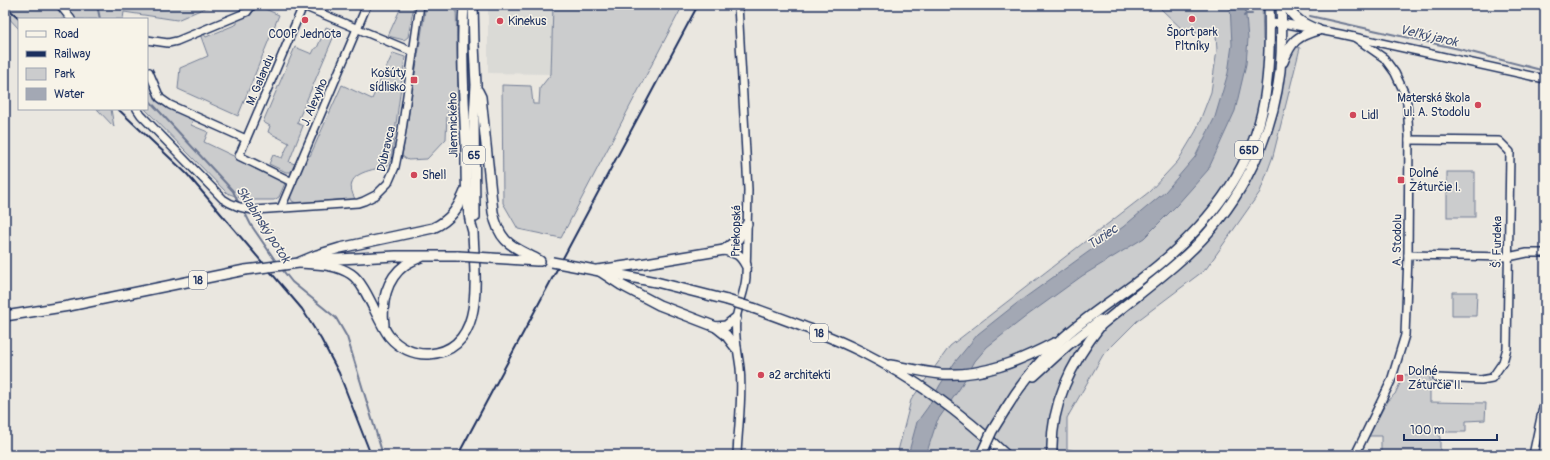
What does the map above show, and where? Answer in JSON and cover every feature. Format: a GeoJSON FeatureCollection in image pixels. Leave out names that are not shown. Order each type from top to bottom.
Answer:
{"type":"FeatureCollection","features":[{"type":"Feature","properties":{"kind":"main road","name":"Jilemnického"},"geometry":{"type":"LineString","coordinates":[[464,5],[463,43],[467,186],[470,224],[473,232]]}},
{"type":"Feature","properties":{"kind":"main road","name":"Jilemnického"},"geometry":{"type":"LineString","coordinates":[[473,5],[476,85],[474,117],[475,224],[473,232]]}},
{"type":"Feature","properties":{"kind":"main road","name":"65D"},"geometry":{"type":"LineString","coordinates":[[1062,338],[1172,254],[1200,227],[1226,193],[1248,152],[1264,103],[1268,72],[1269,5]]}},
{"type":"Feature","properties":{"kind":"main road","name":"65D"},"geometry":{"type":"LineString","coordinates":[[1128,302],[1177,264],[1206,236],[1231,203],[1247,178],[1264,141],[1274,106],[1280,73],[1282,23],[1281,5]]}},
{"type":"Feature","properties":{"kind":"main road"},"geometry":{"type":"LineString","coordinates":[[1286,5],[1298,21],[1318,30]]}},
{"type":"Feature","properties":{"kind":"main road"},"geometry":{"type":"LineString","coordinates":[[1280,73],[1290,45],[1300,36],[1318,30]]}},
{"type":"Feature","properties":{"kind":"main road"},"geometry":{"type":"LineString","coordinates":[[476,85],[481,97],[493,212],[496,225],[500,234],[509,244],[540,261]]}},
{"type":"Feature","properties":{"kind":"main road"},"geometry":{"type":"LineString","coordinates":[[299,263],[317,255],[340,248],[433,228],[446,221],[455,211],[467,186]]}},
{"type":"Feature","properties":{"kind":"main road"},"geometry":{"type":"LineString","coordinates":[[724,250],[738,239],[747,224]]}},
{"type":"Feature","properties":{"kind":"main road"},"geometry":{"type":"LineString","coordinates":[[299,263],[336,267],[352,275],[362,286],[374,311],[389,336],[397,344],[411,352],[420,354],[438,352],[454,345],[469,326],[474,307],[473,232]]}},
{"type":"Feature","properties":{"kind":"main road"},"geometry":{"type":"LineString","coordinates":[[598,270],[724,250],[734,252],[741,256],[746,265]]}},
{"type":"Feature","properties":{"kind":"main road"},"geometry":{"type":"LineString","coordinates":[[384,326],[382,313],[384,300],[387,289],[394,276],[406,264],[424,256]]}},
{"type":"Feature","properties":{"kind":"main road","name":"18"},"geometry":{"type":"LineString","coordinates":[[5,316],[68,306],[245,270],[299,263],[347,259],[424,256],[458,256],[552,262],[678,287],[727,300],[753,308],[838,341],[882,363],[924,390],[961,416],[1006,455]]}},
{"type":"Feature","properties":{"kind":"main road"},"geometry":{"type":"LineString","coordinates":[[598,270],[621,285],[659,306],[716,327],[726,335],[736,348]]}},
{"type":"Feature","properties":{"kind":"main road"},"geometry":{"type":"LineString","coordinates":[[1022,386],[1068,345],[1128,302]]}},
{"type":"Feature","properties":{"kind":"main road"},"geometry":{"type":"LineString","coordinates":[[1052,455],[1053,424],[1056,405],[1064,386],[1075,364],[1101,325],[1128,302]]}},
{"type":"Feature","properties":{"kind":"main road"},"geometry":{"type":"LineString","coordinates":[[716,327],[726,326],[736,318]]}},
{"type":"Feature","properties":{"kind":"main road"},"geometry":{"type":"LineString","coordinates":[[882,363],[920,371],[943,374],[963,374],[1008,364],[1024,358],[1062,338]]}},
{"type":"Feature","properties":{"kind":"main road"},"geometry":{"type":"LineString","coordinates":[[982,455],[992,431],[1029,374],[1062,338]]}},
{"type":"Feature","properties":{"kind":"street"},"geometry":{"type":"LineString","coordinates":[[60,5],[71,18]]}},
{"type":"Feature","properties":{"kind":"street"},"geometry":{"type":"LineString","coordinates":[[148,40],[168,43],[178,41],[247,12],[252,5]]}},
{"type":"Feature","properties":{"kind":"street","name":"J. Alexyho"},"geometry":{"type":"LineString","coordinates":[[281,208],[367,5]]}},
{"type":"Feature","properties":{"kind":"street","name":"Dúbravca"},"geometry":{"type":"LineString","coordinates":[[138,110],[223,199],[232,205],[254,210],[364,201],[376,195],[388,182],[395,167],[400,143],[420,5]]}},
{"type":"Feature","properties":{"kind":"street","name":"Priekopská"},"geometry":{"type":"LineString","coordinates":[[737,455],[740,368],[736,348],[736,318],[745,287],[748,190],[738,5]]}},
{"type":"Feature","properties":{"kind":"street"},"geometry":{"type":"LineString","coordinates":[[302,6],[413,52]]}},
{"type":"Feature","properties":{"kind":"street","name":"M. Galandu"},"geometry":{"type":"LineString","coordinates":[[292,182],[239,156],[302,6]]}},
{"type":"Feature","properties":{"kind":"street"},"geometry":{"type":"LineString","coordinates":[[1269,23],[1282,23],[1354,37],[1545,79]]}},
{"type":"Feature","properties":{"kind":"street","name":"A. Stodolu"},"geometry":{"type":"LineString","coordinates":[[1354,37],[1384,58],[1395,73],[1404,92],[1407,104],[1409,140],[1406,320],[1402,347],[1391,381],[1355,455]]}},
{"type":"Feature","properties":{"kind":"street"},"geometry":{"type":"LineString","coordinates":[[149,72],[160,98],[170,105],[246,139]]}},
{"type":"Feature","properties":{"kind":"street","name":"Š. Furdeka"},"geometry":{"type":"LineString","coordinates":[[1409,140],[1499,141],[1510,152],[1507,348],[1503,362],[1492,378],[1481,380],[1437,378]]}},
{"type":"Feature","properties":{"kind":"street"},"geometry":{"type":"LineString","coordinates":[[1408,255],[1508,257],[1527,253],[1545,253]]}},
{"type":"Feature","properties":{"kind":"street"},"geometry":{"type":"LineString","coordinates":[[1533,455],[1545,398]]}},
{"type":"Feature","properties":{"kind":"shaded area"},"geometry":{"type":"Polygon","coordinates":[[[488,5],[553,5],[551,74],[488,73],[488,5]]]}},
{"type":"Feature","properties":{"kind":"green space"},"geometry":{"type":"Polygon","coordinates":[[[5,5],[91,5],[98,10],[98,5],[212,5],[177,20],[124,12],[123,18],[18,18],[18,28],[5,14],[5,5]]]}},
{"type":"Feature","properties":{"kind":"green space"},"geometry":{"type":"Polygon","coordinates":[[[402,5],[414,5],[408,37],[404,40],[388,36],[402,5]]]}},
{"type":"Feature","properties":{"kind":"green space"},"geometry":{"type":"Polygon","coordinates":[[[426,5],[456,5],[458,98],[455,105],[447,113],[446,139],[427,159],[408,160],[402,156],[426,5]]]}},
{"type":"Feature","properties":{"kind":"green space"},"geometry":{"type":"Polygon","coordinates":[[[553,5],[683,5],[561,238],[518,229],[503,203],[502,85],[531,86],[533,104],[539,104],[540,88],[551,74],[553,5]]]}},
{"type":"Feature","properties":{"kind":"green space"},"geometry":{"type":"Polygon","coordinates":[[[1137,5],[1262,5],[1263,40],[1300,48],[1273,156],[1260,192],[1206,269],[1137,321],[1103,355],[1067,418],[1067,449],[1092,455],[897,455],[911,400],[950,346],[1149,192],[1178,161],[1196,131],[1211,92],[1217,50],[1216,36],[1184,31],[1160,8],[1137,5]]]}},
{"type":"Feature","properties":{"kind":"green space"},"geometry":{"type":"Polygon","coordinates":[[[258,6],[279,15],[238,116],[178,89],[180,68],[208,56],[200,34],[203,33],[206,37],[237,24],[237,18],[253,12],[258,6]]]}},
{"type":"Feature","properties":{"kind":"green space"},"geometry":{"type":"Polygon","coordinates":[[[467,15],[469,15],[470,111],[469,111],[467,15]]]}},
{"type":"Feature","properties":{"kind":"green space"},"geometry":{"type":"Polygon","coordinates":[[[326,27],[336,31],[297,123],[303,126],[289,162],[295,164],[291,172],[286,172],[269,164],[273,155],[282,158],[289,143],[268,132],[270,126],[263,122],[295,47],[312,54],[315,48],[317,48],[326,27]]]}},
{"type":"Feature","properties":{"kind":"green space"},"geometry":{"type":"Polygon","coordinates":[[[393,53],[405,57],[391,161],[387,166],[365,172],[354,178],[352,190],[355,199],[296,203],[292,201],[290,196],[306,155],[310,156],[342,85],[372,99],[393,53]]]}},
{"type":"Feature","properties":{"kind":"green space"},"geometry":{"type":"Polygon","coordinates":[[[148,84],[164,106],[193,119],[191,125],[208,132],[204,142],[286,181],[279,197],[274,200],[246,200],[227,193],[146,110],[148,110],[148,84]]]}},
{"type":"Feature","properties":{"kind":"green space"},"geometry":{"type":"Polygon","coordinates":[[[98,110],[111,110],[114,127],[98,110]]]}},
{"type":"Feature","properties":{"kind":"green space"},"geometry":{"type":"Polygon","coordinates":[[[1447,172],[1475,172],[1475,217],[1447,217],[1447,172]]]}},
{"type":"Feature","properties":{"kind":"green space"},"geometry":{"type":"Polygon","coordinates":[[[1452,292],[1477,292],[1476,316],[1452,316],[1452,292]]]}},
{"type":"Feature","properties":{"kind":"green space"},"geometry":{"type":"Polygon","coordinates":[[[1404,375],[1430,375],[1430,402],[1486,403],[1485,420],[1466,421],[1466,432],[1440,432],[1440,455],[1381,454],[1381,436],[1369,436],[1387,401],[1395,394],[1404,375]]]}},
{"type":"Feature","properties":{"kind":"water"},"geometry":{"type":"Polygon","coordinates":[[[1230,5],[1245,5],[1248,39],[1246,64],[1235,111],[1208,170],[1177,205],[1144,238],[1082,276],[987,347],[975,361],[960,388],[937,421],[926,455],[908,455],[917,422],[928,407],[955,362],[978,334],[1016,304],[1123,227],[1165,192],[1195,157],[1215,117],[1228,73],[1232,45],[1230,5]]]}},
{"type":"Feature","properties":{"kind":"waterway","name":"Sklabinský potok"},"geometry":{"type":"LineString","coordinates":[[97,5],[100,18]]}},
{"type":"Feature","properties":{"kind":"waterway","name":"Veľký jarok"},"geometry":{"type":"LineString","coordinates":[[1244,16],[1246,14],[1252,14]]}},
{"type":"Feature","properties":{"kind":"waterway","name":"Veľký jarok"},"geometry":{"type":"LineString","coordinates":[[1310,16],[1459,49],[1545,71]]}},
{"type":"Feature","properties":{"kind":"waterway","name":"Sklabinský potok"},"geometry":{"type":"LineString","coordinates":[[148,99],[233,191],[239,204]]}},
{"type":"Feature","properties":{"kind":"waterway","name":"Sklabinský potok"},"geometry":{"type":"LineString","coordinates":[[243,209],[251,225],[277,263]]}},
{"type":"Feature","properties":{"kind":"waterway","name":"Sklabinský potok"},"geometry":{"type":"LineString","coordinates":[[281,268],[292,282],[336,318],[347,337],[383,455]]}},
{"type":"Feature","properties":{"kind":"railway"},"geometry":{"type":"LineString","coordinates":[[458,455],[698,5]]}},
{"type":"Feature","properties":{"kind":"railway"},"geometry":{"type":"LineString","coordinates":[[5,6],[19,18]]}},
{"type":"Feature","properties":{"kind":"railway"},"geometry":{"type":"LineString","coordinates":[[119,110],[187,174],[302,309],[321,339],[339,373],[371,455]]}},
{"type":"Feature","properties":{"kind":"place","name":"Šport park Pltníky"},"geometry":{"type":"Point","coordinates":[1192,19]}},
{"type":"Feature","properties":{"kind":"place","name":"COOP Jednota"},"geometry":{"type":"Point","coordinates":[305,20]}},
{"type":"Feature","properties":{"kind":"place","name":"Kinekus"},"geometry":{"type":"Point","coordinates":[500,21]}},
{"type":"Feature","properties":{"kind":"place","name":"Košúty sídlisko"},"geometry":{"type":"Point","coordinates":[414,80]}},
{"type":"Feature","properties":{"kind":"place","name":"Materská škola ul. A. Stodolu"},"geometry":{"type":"Point","coordinates":[1478,105]}},
{"type":"Feature","properties":{"kind":"place","name":"Lidl"},"geometry":{"type":"Point","coordinates":[1353,115]}},
{"type":"Feature","properties":{"kind":"place","name":"Shell"},"geometry":{"type":"Point","coordinates":[414,175]}},
{"type":"Feature","properties":{"kind":"place","name":"Dolné Záturčie I."},"geometry":{"type":"Point","coordinates":[1401,180]}},
{"type":"Feature","properties":{"kind":"place","name":"a2 architekti"},"geometry":{"type":"Point","coordinates":[761,375]}},
{"type":"Feature","properties":{"kind":"place","name":"Dolné Záturčie II."},"geometry":{"type":"Point","coordinates":[1400,378]}},
{"type":"Feature","properties":{"kind":"water label","name":"Turiec"},"geometry":{"type":"Point","coordinates":[1102,236]}}]}
